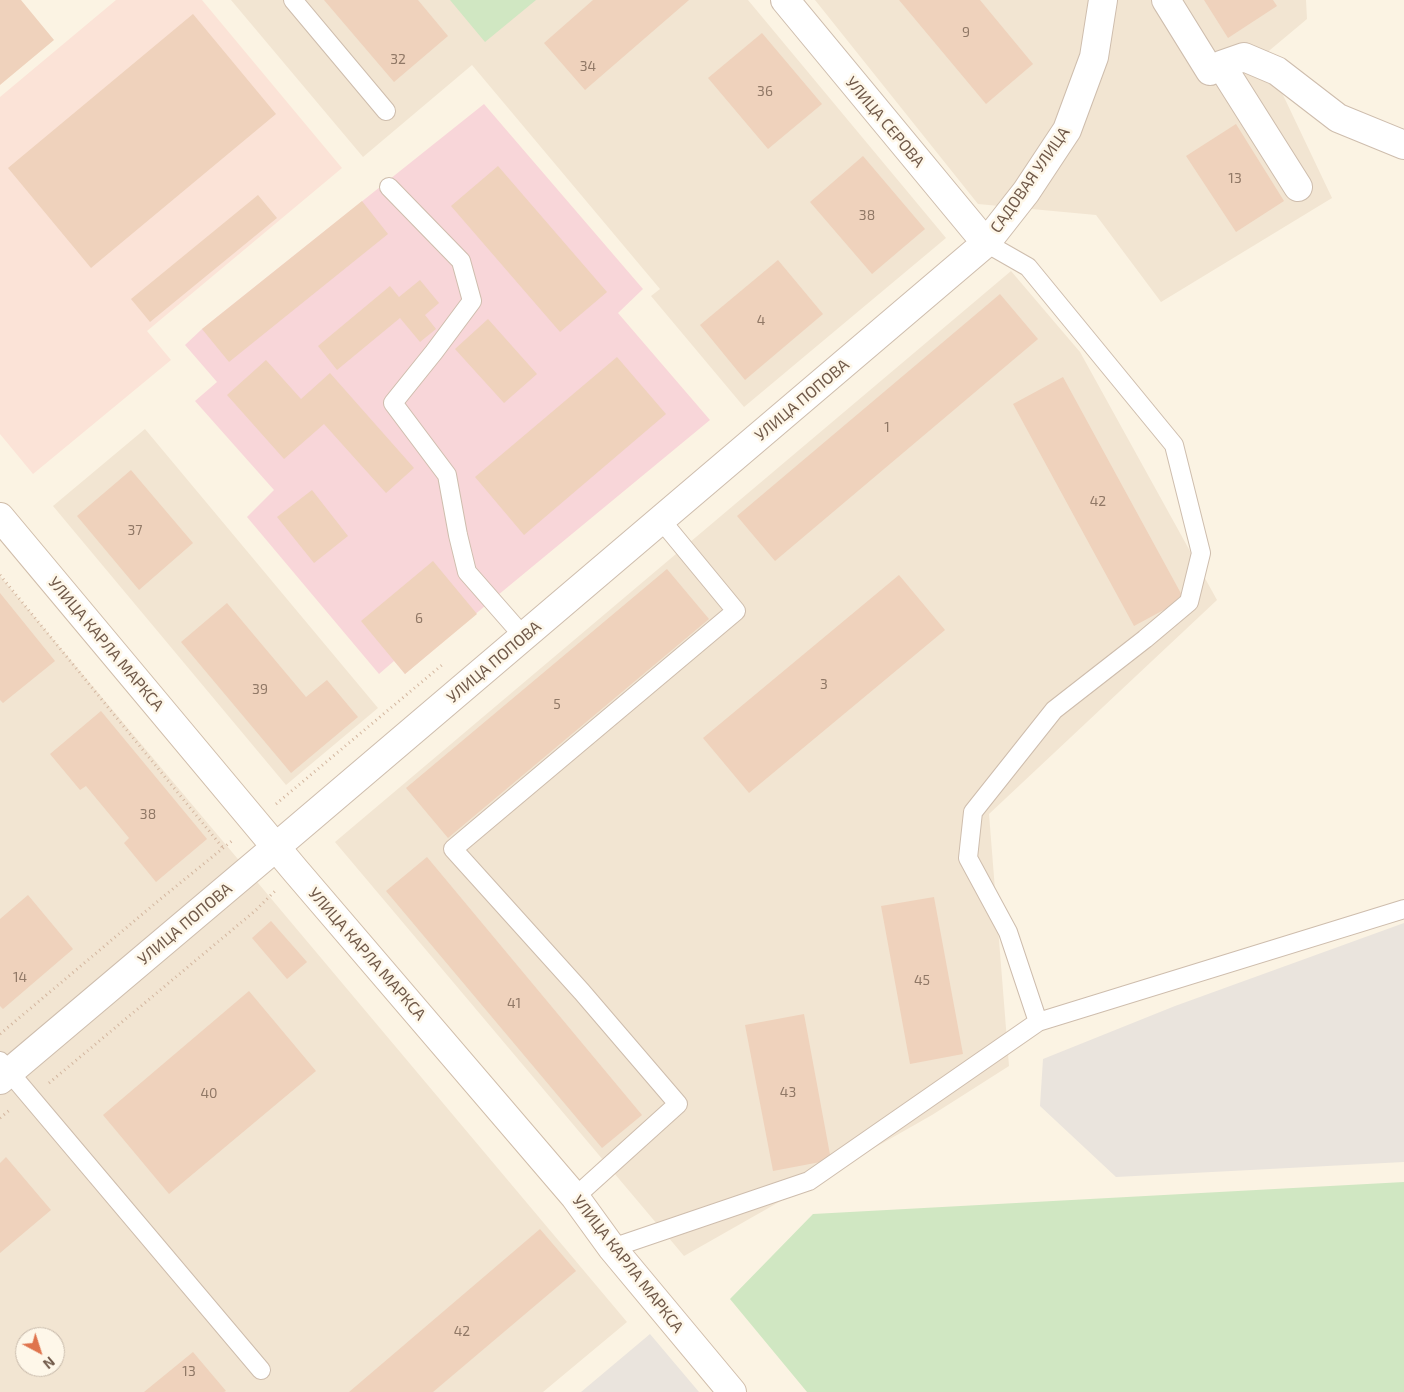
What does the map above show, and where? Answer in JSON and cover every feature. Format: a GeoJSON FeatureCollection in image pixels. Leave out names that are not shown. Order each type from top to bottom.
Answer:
{"type":"FeatureCollection","features":[{"type":"Feature","properties":{"kind":"street","name":"УЛИЦА СЕРОВА"},"geometry":{"type":"LineString","coordinates":[[784,0],[986,244]]}},
{"type":"Feature","properties":{"kind":"street","name":"САДОВАЯ УЛИЦА"},"geometry":{"type":"LineString","coordinates":[[986,244],[1026,192],[1067,130],[1094,57],[1103,0]]}},
{"type":"Feature","properties":{"kind":"street"},"geometry":{"type":"LineString","coordinates":[[1166,0],[1210,71],[1244,57],[1277,71],[1338,118],[1404,145]]}},
{"type":"Feature","properties":{"kind":"street"},"geometry":{"type":"LineString","coordinates":[[1221,65],[1298,187]]}},
{"type":"Feature","properties":{"kind":"street","name":"УЛИЦА ПОПОВА"},"geometry":{"type":"LineString","coordinates":[[3,1071],[276,847],[986,244]]}},
{"type":"Feature","properties":{"kind":"street","name":"УЛИЦА КАРЛА МАРКСА"},"geometry":{"type":"LineString","coordinates":[[0,517],[276,847],[576,1197],[612,1248],[732,1392]]}},
{"type":"Feature","properties":{"kind":"lane"},"geometry":{"type":"LineString","coordinates":[[293,0],[386,111]]}},
{"type":"Feature","properties":{"kind":"lane"},"geometry":{"type":"LineString","coordinates":[[389,187],[460,261],[472,301],[394,403],[447,475],[458,536],[467,572],[524,637]]}},
{"type":"Feature","properties":{"kind":"lane"},"geometry":{"type":"LineString","coordinates":[[986,244],[1028,267],[1174,445],[1201,553],[1189,602],[1054,710],[973,812],[968,858],[1008,932],[1038,1022]]}},
{"type":"Feature","properties":{"kind":"lane"},"geometry":{"type":"LineString","coordinates":[[576,1197],[678,1104],[576,985],[453,849],[736,611],[661,520]]}},
{"type":"Feature","properties":{"kind":"lane"},"geometry":{"type":"LineString","coordinates":[[612,1248],[809,1181],[1038,1022],[1404,909]]}},
{"type":"Feature","properties":{"kind":"lane"},"geometry":{"type":"LineString","coordinates":[[3,1071],[261,1370]]}},
{"type":"Feature","properties":{"kind":"path"},"geometry":{"type":"LineString","coordinates":[[0,575],[223,848]]}},
{"type":"Feature","properties":{"kind":"shaded area"},"geometry":{"type":"Polygon","coordinates":[[[116,0],[202,0],[342,168],[147,331],[171,360],[33,474],[0,434],[0,97],[116,0]]]}},
{"type":"Feature","properties":{"kind":"shaded area"},"geometry":{"type":"Polygon","coordinates":[[[231,0],[748,0],[946,238],[744,407],[651,296],[660,289],[472,65],[363,157],[231,0]]]}},
{"type":"Feature","properties":{"kind":"shaded area"},"geometry":{"type":"Polygon","coordinates":[[[815,0],[1306,0],[1307,19],[1264,55],[1332,198],[1161,302],[1096,215],[978,204],[815,0]]]}},
{"type":"Feature","properties":{"kind":"shaded area"},"geometry":{"type":"Polygon","coordinates":[[[484,104],[643,289],[618,313],[710,420],[405,674],[394,661],[379,674],[247,517],[274,490],[195,401],[217,382],[185,345],[202,329],[484,104]]]}},
{"type":"Feature","properties":{"kind":"shaded area"},"geometry":{"type":"Polygon","coordinates":[[[1011,271],[1080,352],[1217,600],[989,814],[1009,1066],[932,1115],[684,1256],[335,842],[1011,271]]]}},
{"type":"Feature","properties":{"kind":"shaded area"},"geometry":{"type":"Polygon","coordinates":[[[145,429],[378,708],[286,785],[53,506],[145,429]]]}},
{"type":"Feature","properties":{"kind":"shaded area"},"geometry":{"type":"Polygon","coordinates":[[[0,576],[627,1322],[543,1392],[0,1392],[0,576]]]}},
{"type":"Feature","properties":{"kind":"shaded area"},"geometry":{"type":"Polygon","coordinates":[[[1404,923],[1404,1162],[1116,1177],[1040,1106],[1043,1059],[1175,1006],[1404,923]]]}},
{"type":"Feature","properties":{"kind":"shaded area"},"geometry":{"type":"Polygon","coordinates":[[[650,1334],[699,1392],[581,1392],[650,1334]]]}},
{"type":"Feature","properties":{"kind":"green space"},"geometry":{"type":"Polygon","coordinates":[[[450,0],[536,0],[485,42],[450,0]]]}},
{"type":"Feature","properties":{"kind":"green space"},"geometry":{"type":"Polygon","coordinates":[[[1404,1182],[1404,1392],[807,1392],[730,1299],[813,1214],[1404,1182]]]}},
{"type":"Feature","properties":{"kind":"building"},"geometry":{"type":"Polygon","coordinates":[[[0,0],[21,0],[54,40],[0,85],[0,0]]]}},
{"type":"Feature","properties":{"kind":"building"},"geometry":{"type":"Polygon","coordinates":[[[324,0],[418,0],[448,36],[394,82],[324,0]]]}},
{"type":"Feature","properties":{"kind":"building"},"geometry":{"type":"Polygon","coordinates":[[[593,0],[689,0],[585,90],[544,43],[593,0]]]}},
{"type":"Feature","properties":{"kind":"building"},"geometry":{"type":"Polygon","coordinates":[[[899,0],[980,0],[1033,64],[986,104],[899,0]]]}},
{"type":"Feature","properties":{"kind":"building"},"geometry":{"type":"Polygon","coordinates":[[[1204,0],[1273,0],[1277,6],[1228,38],[1204,0]]]}},
{"type":"Feature","properties":{"kind":"building"},"geometry":{"type":"Polygon","coordinates":[[[193,14],[276,114],[91,268],[8,168],[193,14]]]}},
{"type":"Feature","properties":{"kind":"building"},"geometry":{"type":"Polygon","coordinates":[[[762,33],[822,104],[768,149],[708,78],[762,33]]]}},
{"type":"Feature","properties":{"kind":"building"},"geometry":{"type":"Polygon","coordinates":[[[1236,124],[1284,201],[1236,232],[1186,156],[1236,124]]]}},
{"type":"Feature","properties":{"kind":"building"},"geometry":{"type":"Polygon","coordinates":[[[863,156],[925,229],[872,274],[810,202],[863,156]]]}},
{"type":"Feature","properties":{"kind":"building"},"geometry":{"type":"Polygon","coordinates":[[[498,166],[607,292],[560,332],[451,206],[498,166]]]}},
{"type":"Feature","properties":{"kind":"building"},"geometry":{"type":"Polygon","coordinates":[[[258,195],[277,218],[150,322],[131,299],[258,195]]]}},
{"type":"Feature","properties":{"kind":"building"},"geometry":{"type":"Polygon","coordinates":[[[362,201],[388,234],[229,362],[202,329],[362,201]]]}},
{"type":"Feature","properties":{"kind":"building"},"geometry":{"type":"Polygon","coordinates":[[[778,260],[823,314],[745,380],[700,325],[778,260]]]}},
{"type":"Feature","properties":{"kind":"building"},"geometry":{"type":"Polygon","coordinates":[[[420,280],[439,303],[425,315],[436,329],[420,342],[400,318],[337,370],[318,346],[390,286],[399,297],[420,280]]]}},
{"type":"Feature","properties":{"kind":"building"},"geometry":{"type":"Polygon","coordinates":[[[1000,294],[1038,339],[775,561],[737,516],[1000,294]]]}},
{"type":"Feature","properties":{"kind":"building"},"geometry":{"type":"Polygon","coordinates":[[[488,319],[537,374],[504,403],[455,349],[488,319]]]}},
{"type":"Feature","properties":{"kind":"building"},"geometry":{"type":"Polygon","coordinates":[[[617,357],[666,414],[524,535],[475,477],[617,357]]]}},
{"type":"Feature","properties":{"kind":"building"},"geometry":{"type":"Polygon","coordinates":[[[266,360],[301,399],[330,373],[414,468],[386,493],[324,424],[284,459],[227,395],[266,360]]]}},
{"type":"Feature","properties":{"kind":"building"},"geometry":{"type":"Polygon","coordinates":[[[1063,377],[1184,599],[1134,626],[1013,404],[1063,377]]]}},
{"type":"Feature","properties":{"kind":"building"},"geometry":{"type":"Polygon","coordinates":[[[131,470],[193,543],[139,590],[77,516],[131,470]]]}},
{"type":"Feature","properties":{"kind":"building"},"geometry":{"type":"Polygon","coordinates":[[[312,490],[348,536],[314,563],[277,517],[312,490]]]}},
{"type":"Feature","properties":{"kind":"building"},"geometry":{"type":"Polygon","coordinates":[[[433,561],[477,614],[405,674],[361,621],[433,561]]]}},
{"type":"Feature","properties":{"kind":"building"},"geometry":{"type":"Polygon","coordinates":[[[667,569],[709,619],[448,838],[406,788],[667,569]]]}},
{"type":"Feature","properties":{"kind":"building"},"geometry":{"type":"Polygon","coordinates":[[[899,575],[945,630],[749,793],[703,738],[899,575]]]}},
{"type":"Feature","properties":{"kind":"building"},"geometry":{"type":"Polygon","coordinates":[[[0,593],[55,661],[3,703],[0,700],[0,593]]]}},
{"type":"Feature","properties":{"kind":"building"},"geometry":{"type":"Polygon","coordinates":[[[227,603],[306,697],[327,680],[358,717],[291,773],[181,642],[227,603]]]}},
{"type":"Feature","properties":{"kind":"building"},"geometry":{"type":"Polygon","coordinates":[[[101,711],[207,839],[156,882],[124,843],[129,838],[86,786],[80,790],[50,754],[101,711]]]}},
{"type":"Feature","properties":{"kind":"building"},"geometry":{"type":"Polygon","coordinates":[[[427,857],[642,1115],[602,1148],[386,891],[427,857]]]}},
{"type":"Feature","properties":{"kind":"building"},"geometry":{"type":"Polygon","coordinates":[[[28,895],[73,949],[3,1009],[0,1006],[0,919],[28,895]]]}},
{"type":"Feature","properties":{"kind":"building"},"geometry":{"type":"Polygon","coordinates":[[[934,897],[963,1054],[910,1064],[881,906],[934,897]]]}},
{"type":"Feature","properties":{"kind":"building"},"geometry":{"type":"Polygon","coordinates":[[[271,921],[307,962],[287,979],[252,938],[271,921]]]}},
{"type":"Feature","properties":{"kind":"building"},"geometry":{"type":"Polygon","coordinates":[[[249,991],[316,1071],[169,1194],[103,1115],[249,991]]]}},
{"type":"Feature","properties":{"kind":"building"},"geometry":{"type":"Polygon","coordinates":[[[804,1014],[831,1160],[773,1171],[745,1025],[804,1014]]]}},
{"type":"Feature","properties":{"kind":"building"},"geometry":{"type":"Polygon","coordinates":[[[6,1157],[51,1210],[0,1253],[0,1163],[6,1157]]]}},
{"type":"Feature","properties":{"kind":"building"},"geometry":{"type":"Polygon","coordinates":[[[540,1229],[576,1271],[433,1392],[349,1392],[540,1229]]]}},
{"type":"Feature","properties":{"kind":"building"},"geometry":{"type":"Polygon","coordinates":[[[193,1352],[226,1391],[144,1392],[193,1352]]]}}]}
